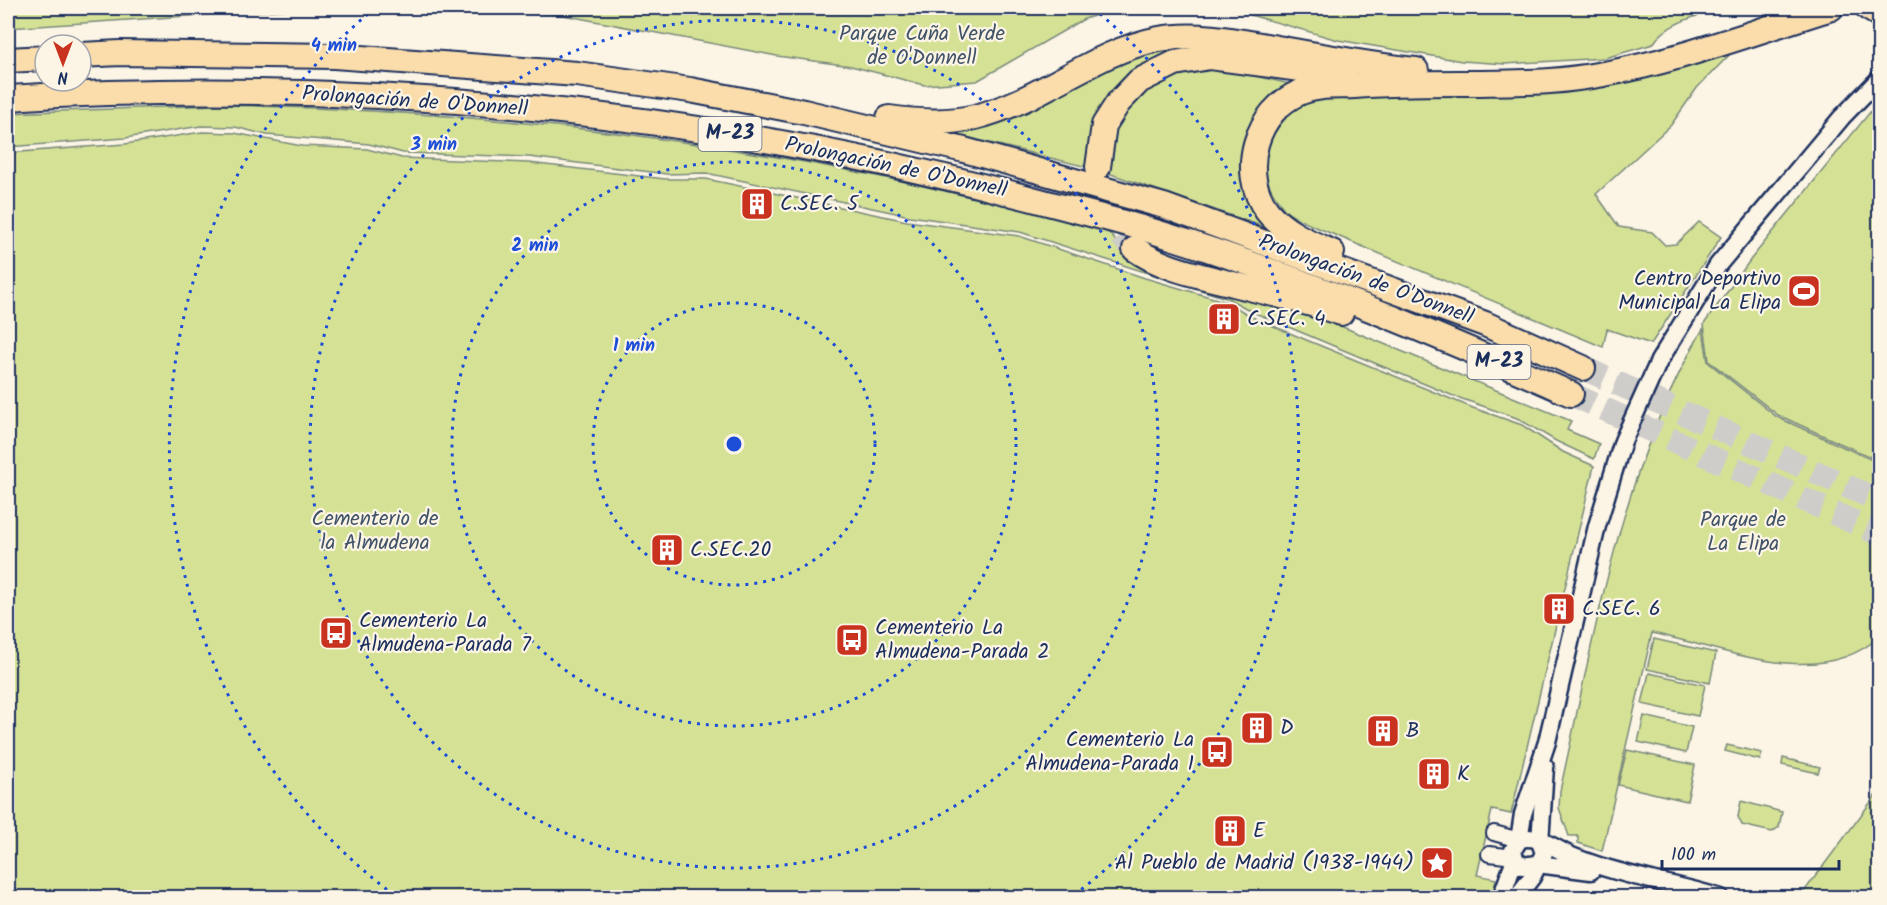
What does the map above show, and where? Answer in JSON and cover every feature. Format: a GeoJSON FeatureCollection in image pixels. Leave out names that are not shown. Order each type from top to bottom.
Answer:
{"type":"FeatureCollection","features":[{"type":"Feature","properties":{"kind":"highway"},"geometry":{"type":"LineString","coordinates":[[1724,41],[1814,8]]}},
{"type":"Feature","properties":{"kind":"highway"},"geometry":{"type":"LineString","coordinates":[[1485,324],[1441,296],[1304,240],[1277,222],[1267,210],[1256,187],[1253,161],[1257,138],[1269,117],[1284,101],[1315,88],[1401,82],[1552,81],[1616,71],[1666,60],[1831,8]]}},
{"type":"Feature","properties":{"kind":"highway"},"geometry":{"type":"LineString","coordinates":[[1868,8],[1880,15]]}},
{"type":"Feature","properties":{"kind":"highway"},"geometry":{"type":"LineString","coordinates":[[804,112],[923,122],[974,117],[1015,104],[1117,51],[1160,39],[1182,36],[1242,41],[1394,68],[1451,74],[1502,83]]}},
{"type":"Feature","properties":{"kind":"highway","name":"Prolongación de O'Donnell"},"geometry":{"type":"LineString","coordinates":[[93,54],[120,52],[334,56],[577,74],[690,90],[804,112],[964,150],[1164,206],[1485,324],[1583,368]]}},
{"type":"Feature","properties":{"kind":"highway"},"geometry":{"type":"LineString","coordinates":[[1098,167],[1104,125],[1118,103],[1139,81],[1175,63],[1210,57],[1401,82]]}},
{"type":"Feature","properties":{"kind":"highway"},"geometry":{"type":"LineString","coordinates":[[8,60],[33,59]]}},
{"type":"Feature","properties":{"kind":"highway","name":"Prolongación de O'Donnell"},"geometry":{"type":"LineString","coordinates":[[8,98],[178,93],[320,94],[554,111],[762,139],[966,181],[1163,234],[1312,285],[1571,394]]}},
{"type":"Feature","properties":{"kind":"highway"},"geometry":{"type":"LineString","coordinates":[[1135,249],[1149,259],[1174,269],[1308,302],[1390,328],[1426,332]]}},
{"type":"Feature","properties":{"kind":"street"},"geometry":{"type":"LineString","coordinates":[[1501,897],[1514,858],[1513,850],[1519,840],[1523,814],[1547,742],[1603,504],[1623,441],[1676,331],[1718,265],[1842,117],[1880,67]]}},
{"type":"Feature","properties":{"kind":"street"},"geometry":{"type":"LineString","coordinates":[[1842,117],[1880,78]]}},
{"type":"Feature","properties":{"kind":"street"},"geometry":{"type":"LineString","coordinates":[[1516,897],[1544,853],[1540,842],[1547,742]]}},
{"type":"Feature","properties":{"kind":"street"},"geometry":{"type":"LineString","coordinates":[[1494,833],[1519,840],[1530,837],[1617,873]]}},
{"type":"Feature","properties":{"kind":"street"},"geometry":{"type":"LineString","coordinates":[[1489,854],[1514,858],[1522,866],[1536,865],[1617,873],[1721,897]]}},
{"type":"Feature","properties":{"kind":"green space"},"geometry":{"type":"Polygon","coordinates":[[[8,8],[309,8],[8,28],[8,8]]]}},
{"type":"Feature","properties":{"kind":"green space","name":"Parque Cuña Verde de O'Donnell"},"geometry":{"type":"Polygon","coordinates":[[[451,8],[1121,8],[1084,19],[977,81],[924,85],[851,66],[777,56],[563,15],[451,8]]]}},
{"type":"Feature","properties":{"kind":"green space"},"geometry":{"type":"Polygon","coordinates":[[[1226,8],[1725,8],[1675,25],[1659,36],[1653,44],[1605,58],[1505,64],[1462,61],[1338,40],[1226,8]]]}},
{"type":"Feature","properties":{"kind":"green space"},"geometry":{"type":"Polygon","coordinates":[[[1184,42],[1240,48],[1149,65],[1091,168],[942,131],[1090,72],[1184,42]]]}},
{"type":"Feature","properties":{"kind":"green space"},"geometry":{"type":"Polygon","coordinates":[[[1738,46],[1697,88],[1671,125],[1596,194],[1619,227],[1652,232],[1665,245],[1676,244],[1699,222],[1721,237],[1651,344],[1607,329],[1603,347],[1311,225],[1285,210],[1268,181],[1265,166],[1272,137],[1291,113],[1303,103],[1317,96],[1478,96],[1590,88],[1738,46]]]}},
{"type":"Feature","properties":{"kind":"green space"},"geometry":{"type":"Polygon","coordinates":[[[1207,69],[1251,75],[1294,85],[1249,133],[1267,228],[1108,173],[1116,129],[1123,112],[1134,99],[1147,88],[1163,80],[1207,69]]]}},
{"type":"Feature","properties":{"kind":"green space","name":"Centro Deportivo Municipal La Elipa"},"geometry":{"type":"Polygon","coordinates":[[[1879,101],[1879,461],[1778,415],[1709,361],[1704,324],[1751,259],[1879,101]]]}},
{"type":"Feature","properties":{"kind":"green space"},"geometry":{"type":"Polygon","coordinates":[[[218,105],[409,113],[600,131],[788,159],[882,177],[1047,214],[1103,230],[1110,234],[1124,252],[1338,325],[1571,421],[1567,430],[1599,444],[1594,459],[1556,441],[1517,418],[1451,395],[1255,313],[1229,299],[1020,232],[910,216],[706,173],[667,174],[529,157],[403,153],[369,144],[267,135],[235,127],[201,126],[125,138],[8,147],[8,113],[218,105]]]}},
{"type":"Feature","properties":{"kind":"green space","name":"Cementerio de la Almudena"},"geometry":{"type":"Polygon","coordinates":[[[202,132],[234,133],[302,146],[367,149],[402,158],[529,163],[665,179],[706,179],[907,221],[1019,236],[1145,278],[1227,302],[1252,317],[1304,339],[1473,408],[1522,425],[1563,452],[1594,466],[1511,814],[1492,810],[1477,875],[1496,879],[1492,897],[8,897],[8,153],[125,144],[202,132]]]}},
{"type":"Feature","properties":{"kind":"green space","name":"Parque de La Elipa"},"geometry":{"type":"Polygon","coordinates":[[[1703,329],[1708,362],[1777,417],[1879,463],[1879,637],[1854,653],[1827,662],[1798,664],[1738,655],[1652,633],[1602,851],[1578,843],[1578,836],[1569,836],[1559,808],[1560,791],[1599,613],[1631,496],[1674,383],[1703,329]]]}},
{"type":"Feature","properties":{"kind":"green space"},"geometry":{"type":"Polygon","coordinates":[[[1654,639],[1716,653],[1710,683],[1647,669],[1654,639]]]}},
{"type":"Feature","properties":{"kind":"green space"},"geometry":{"type":"Polygon","coordinates":[[[1649,673],[1705,685],[1698,716],[1642,704],[1649,673]]]}},
{"type":"Feature","properties":{"kind":"green space"},"geometry":{"type":"Polygon","coordinates":[[[1644,716],[1692,727],[1686,753],[1638,742],[1644,716]]]}},
{"type":"Feature","properties":{"kind":"green space"},"geometry":{"type":"Polygon","coordinates":[[[1727,745],[1762,753],[1760,760],[1725,751],[1727,745]]]}},
{"type":"Feature","properties":{"kind":"green space"},"geometry":{"type":"Polygon","coordinates":[[[1627,750],[1695,765],[1687,801],[1618,785],[1627,750]]]}},
{"type":"Feature","properties":{"kind":"green space"},"geometry":{"type":"Polygon","coordinates":[[[1783,758],[1820,767],[1818,773],[1782,765],[1783,758]]]}},
{"type":"Feature","properties":{"kind":"green space"},"geometry":{"type":"Polygon","coordinates":[[[1879,791],[1879,897],[1800,897],[1879,791]]]}},
{"type":"Feature","properties":{"kind":"green space"},"geometry":{"type":"Polygon","coordinates":[[[1741,801],[1782,812],[1779,827],[1772,832],[1742,825],[1738,817],[1741,801]]]}},
{"type":"Feature","properties":{"kind":"tunnel"},"geometry":{"type":"LineString","coordinates":[[1098,169],[1100,192],[1107,213],[1112,223],[1135,249]]}},
{"type":"Feature","properties":{"kind":"tunnel"},"geometry":{"type":"LineString","coordinates":[[1583,368],[1880,501]]}},
{"type":"Feature","properties":{"kind":"tunnel"},"geometry":{"type":"LineString","coordinates":[[1571,394],[1880,534]]}},
{"type":"Feature","properties":{"kind":"place","name":"C.SEC. 5"},"geometry":{"type":"Point","coordinates":[757,204]}},
{"type":"Feature","properties":{"kind":"place","name":"Centro Deportivo Municipal La Elipa"},"geometry":{"type":"Point","coordinates":[1804,291]}},
{"type":"Feature","properties":{"kind":"place","name":"C.SEC. 4"},"geometry":{"type":"Point","coordinates":[1224,319]}},
{"type":"Feature","properties":{"kind":"place","name":"C.SEC.20"},"geometry":{"type":"Point","coordinates":[667,550]}},
{"type":"Feature","properties":{"kind":"place","name":"C.SEC. 6"},"geometry":{"type":"Point","coordinates":[1559,609]}},
{"type":"Feature","properties":{"kind":"place","name":"Cementerio La Almudena-Parada 7"},"geometry":{"type":"Point","coordinates":[336,633]}},
{"type":"Feature","properties":{"kind":"place","name":"Cementerio La Almudena-Parada 2"},"geometry":{"type":"Point","coordinates":[852,640]}},
{"type":"Feature","properties":{"kind":"place","name":"D"},"geometry":{"type":"Point","coordinates":[1257,728]}},
{"type":"Feature","properties":{"kind":"place","name":"B"},"geometry":{"type":"Point","coordinates":[1383,731]}},
{"type":"Feature","properties":{"kind":"place","name":"Cementerio La Almudena-Parada 1"},"geometry":{"type":"Point","coordinates":[1217,752]}},
{"type":"Feature","properties":{"kind":"place","name":"K"},"geometry":{"type":"Point","coordinates":[1434,774]}},
{"type":"Feature","properties":{"kind":"place","name":"E"},"geometry":{"type":"Point","coordinates":[1230,831]}},
{"type":"Feature","properties":{"kind":"place","name":"Al Pueblo de Madrid (1938-1944)"},"geometry":{"type":"Point","coordinates":[1437,863]}}]}
